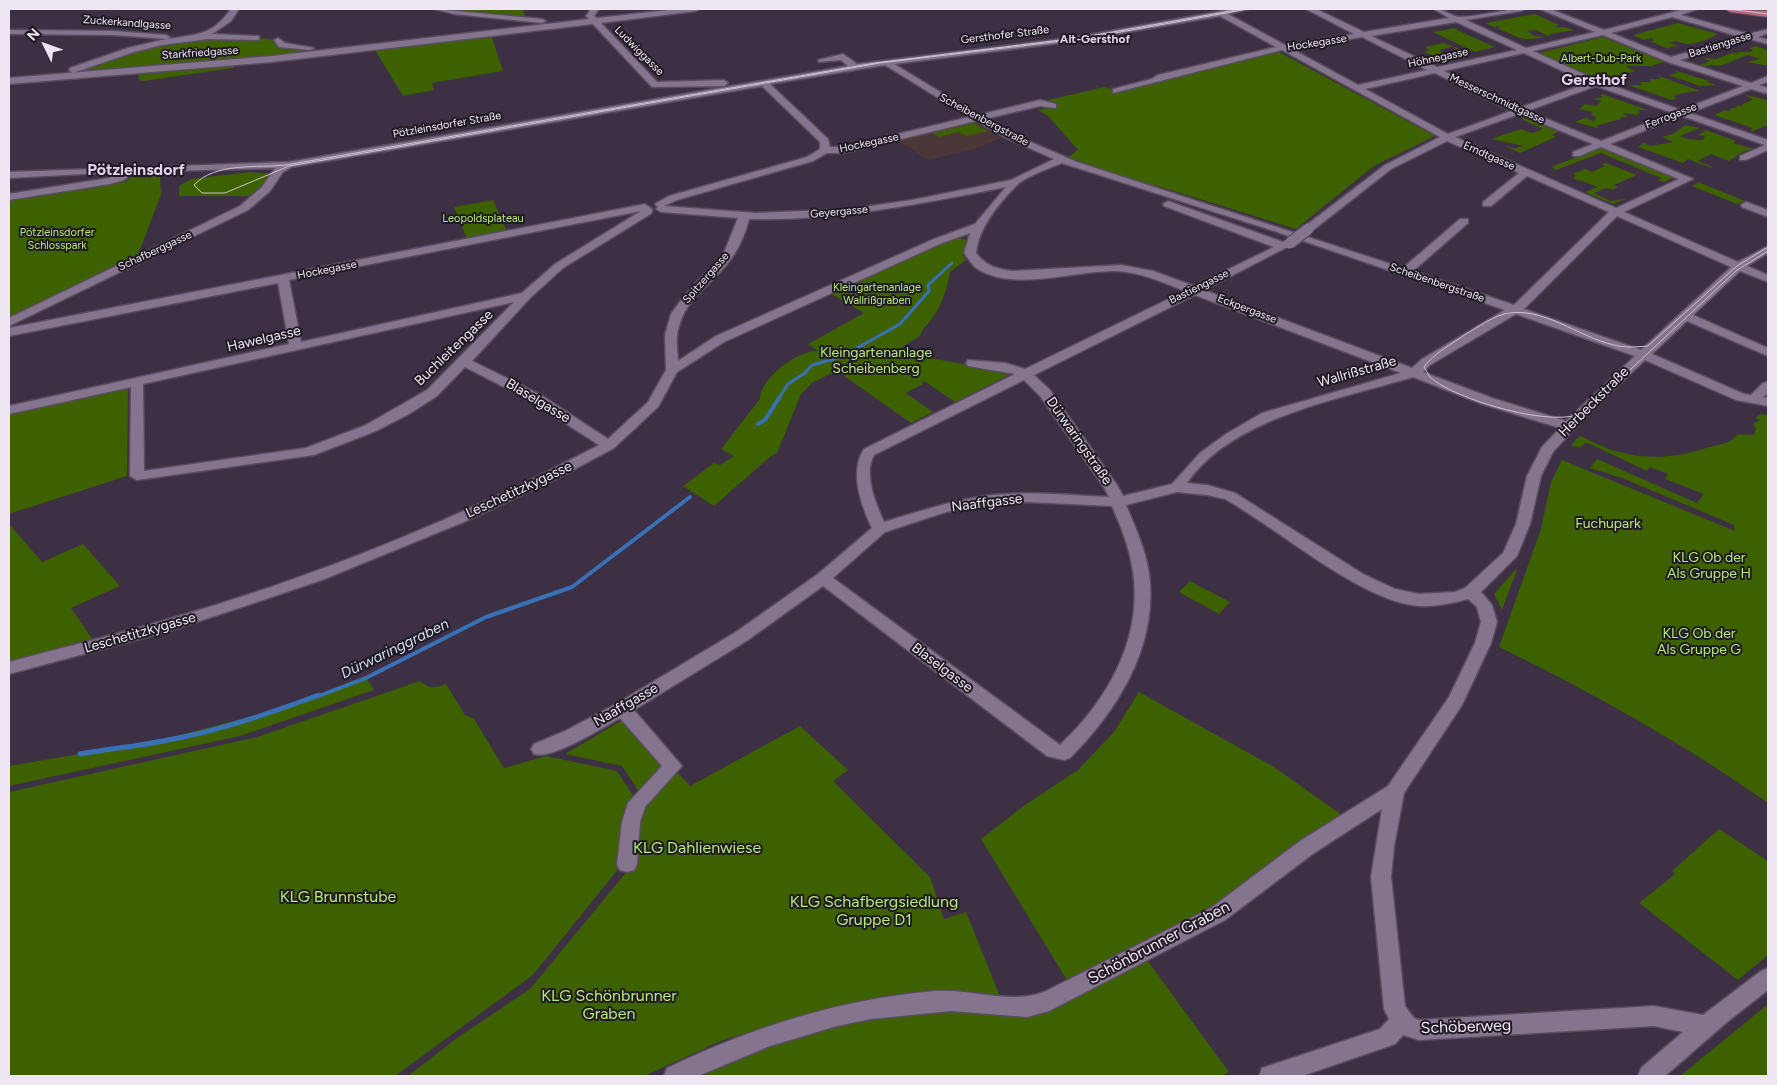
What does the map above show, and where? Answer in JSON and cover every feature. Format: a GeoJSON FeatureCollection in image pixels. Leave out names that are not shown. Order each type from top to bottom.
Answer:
{"type":"FeatureCollection","features":[{"type":"Feature","properties":{"kind":"main road"},"geometry":{"type":"LineString","coordinates":[[1730,9],[1768,14]]}},
{"type":"Feature","properties":{"kind":"street"},"geometry":{"type":"LineString","coordinates":[[204,36],[228,19],[235,9]]}},
{"type":"Feature","properties":{"kind":"street"},"geometry":{"type":"LineString","coordinates":[[439,9],[568,24]]}},
{"type":"Feature","properties":{"kind":"street"},"geometry":{"type":"LineString","coordinates":[[586,19],[595,9]]}},
{"type":"Feature","properties":{"kind":"street","name":"Starkfriedgasse"},"geometry":{"type":"LineString","coordinates":[[9,81],[254,60],[568,24],[586,19],[696,9]]}},
{"type":"Feature","properties":{"kind":"street","name":"Gersthofer Straße"},"geometry":{"type":"LineString","coordinates":[[886,62],[1084,38],[1245,9]]}},
{"type":"Feature","properties":{"kind":"street","name":"Messerschmidtgasse"},"geometry":{"type":"LineString","coordinates":[[1310,9],[1520,111],[1688,179]]}},
{"type":"Feature","properties":{"kind":"street"},"geometry":{"type":"LineString","coordinates":[[1438,9],[1456,20],[1596,83],[1768,142]]}},
{"type":"Feature","properties":{"kind":"street","name":"Hockegasse"},"geometry":{"type":"LineString","coordinates":[[1116,91],[1155,81],[1161,77],[1282,48],[1521,9]]}},
{"type":"Feature","properties":{"kind":"street"},"geometry":{"type":"LineString","coordinates":[[1544,9],[1671,60],[1768,91]]}},
{"type":"Feature","properties":{"kind":"street"},"geometry":{"type":"LineString","coordinates":[[1603,33],[1693,9]]}},
{"type":"Feature","properties":{"kind":"street","name":"Erndtgasse"},"geometry":{"type":"LineString","coordinates":[[1220,13],[1447,137],[1768,279]]}},
{"type":"Feature","properties":{"kind":"street"},"geometry":{"type":"LineString","coordinates":[[1673,14],[1768,42]]}},
{"type":"Feature","properties":{"kind":"street","name":"Ludwiggasse"},"geometry":{"type":"LineString","coordinates":[[586,19],[655,85],[716,82],[725,83],[732,88]]}},
{"type":"Feature","properties":{"kind":"street","name":"Bastiengasse"},"geometry":{"type":"LineString","coordinates":[[1671,60],[1768,31]]}},
{"type":"Feature","properties":{"kind":"street","name":"Zuckerkandlgasse"},"geometry":{"type":"LineString","coordinates":[[9,32],[114,33],[183,39]]}},
{"type":"Feature","properties":{"kind":"street","name":"Höhnegasse"},"geometry":{"type":"LineString","coordinates":[[1356,88],[1603,33]]}},
{"type":"Feature","properties":{"kind":"street","name":"Starkfriedgasse"},"geometry":{"type":"LineString","coordinates":[[25,80],[80,68],[139,48],[183,39],[204,36],[256,38]]}},
{"type":"Feature","properties":{"kind":"street","name":"Starkfriedgasse"},"geometry":{"type":"LineString","coordinates":[[278,40],[282,45],[304,48],[376,47]]}},
{"type":"Feature","properties":{"kind":"street","name":"Starkfriedgasse"},"geometry":{"type":"LineString","coordinates":[[295,62],[376,47]]}},
{"type":"Feature","properties":{"kind":"street"},"geometry":{"type":"LineString","coordinates":[[822,60],[843,57],[855,67]]}},
{"type":"Feature","properties":{"kind":"street","name":"Pötzleinsdorfer Straße"},"geometry":{"type":"LineString","coordinates":[[9,175],[131,169],[289,165],[886,62]]}},
{"type":"Feature","properties":{"kind":"street","name":"Scheibenbergstraße"},"geometry":{"type":"LineString","coordinates":[[886,62],[1009,136],[1062,159],[1116,179],[1268,226],[1516,310],[1643,354],[1741,397],[1768,402]]}},
{"type":"Feature","properties":{"kind":"street","name":"Ferrogasse"},"geometry":{"type":"LineString","coordinates":[[1576,154],[1600,143],[1768,79]]}},
{"type":"Feature","properties":{"kind":"street"},"geometry":{"type":"LineString","coordinates":[[764,83],[825,141],[825,150]]}},
{"type":"Feature","properties":{"kind":"street","name":"Bastiengasse"},"geometry":{"type":"LineString","coordinates":[[880,529],[872,515],[864,466],[865,456],[873,449],[1286,244],[1388,167],[1447,137],[1596,83]]}},
{"type":"Feature","properties":{"kind":"street","name":"Hockegasse"},"geometry":{"type":"LineString","coordinates":[[9,332],[654,208],[673,198],[810,159],[825,150],[843,150],[1040,103],[1053,106]]}},
{"type":"Feature","properties":{"kind":"street"},"geometry":{"type":"LineString","coordinates":[[1743,158],[1768,147]]}},
{"type":"Feature","properties":{"kind":"street","name":"Eckpergasse"},"geometry":{"type":"LineString","coordinates":[[1062,159],[1014,182],[980,226],[970,253],[978,264],[992,271],[1027,275],[1122,269],[1149,273],[1196,289],[1487,401],[1542,416],[1567,426]]}},
{"type":"Feature","properties":{"kind":"street","name":"Schafberggasse"},"geometry":{"type":"LineString","coordinates":[[9,322],[244,208],[266,189],[280,169],[289,165]]}},
{"type":"Feature","properties":{"kind":"street"},"geometry":{"type":"LineString","coordinates":[[9,197],[114,180],[131,169]]}},
{"type":"Feature","properties":{"kind":"street"},"geometry":{"type":"LineString","coordinates":[[1487,204],[1526,172]]}},
{"type":"Feature","properties":{"kind":"street","name":"Scheibenbergstraße"},"geometry":{"type":"LineString","coordinates":[[1116,179],[1111,182],[1286,244]]}},
{"type":"Feature","properties":{"kind":"street","name":"Wallrißstraße"},"geometry":{"type":"LineString","coordinates":[[1177,487],[1184,475],[1248,425],[1267,416],[1415,373],[1426,362],[1503,314],[1516,310],[1615,212],[1688,179]]}},
{"type":"Feature","properties":{"kind":"street","name":"Geyergasse"},"geometry":{"type":"LineString","coordinates":[[654,208],[744,217],[852,212],[1014,182]]}},
{"type":"Feature","properties":{"kind":"street"},"geometry":{"type":"LineString","coordinates":[[1746,205],[1768,214]]}},
{"type":"Feature","properties":{"kind":"street","name":"Buchleitengasse"},"geometry":{"type":"LineString","coordinates":[[137,383],[137,476],[284,457],[324,448],[404,411],[432,393],[465,362],[526,296],[559,266],[654,208]]}},
{"type":"Feature","properties":{"kind":"street","name":"Spitzergasse"},"geometry":{"type":"LineString","coordinates":[[672,370],[672,332],[677,314],[694,290],[724,261],[735,244],[744,217]]}},
{"type":"Feature","properties":{"kind":"street"},"geometry":{"type":"LineString","coordinates":[[1405,272],[1464,222]]}},
{"type":"Feature","properties":{"kind":"street","name":"Leschetitzkygasse"},"geometry":{"type":"LineString","coordinates":[[9,668],[166,626],[317,576],[466,516],[559,472],[610,445],[653,404],[672,370],[711,344],[744,326],[938,240],[980,226]]}},
{"type":"Feature","properties":{"kind":"street","name":"Herbeckstraße"},"geometry":{"type":"LineString","coordinates":[[1471,592],[1509,556],[1523,524],[1534,476],[1542,458],[1567,426],[1739,266],[1768,249]]}},
{"type":"Feature","properties":{"kind":"street"},"geometry":{"type":"LineString","coordinates":[[283,279],[296,347]]}},
{"type":"Feature","properties":{"kind":"street","name":"Hawelgasse"},"geometry":{"type":"LineString","coordinates":[[9,410],[526,296]]}},
{"type":"Feature","properties":{"kind":"street"},"geometry":{"type":"LineString","coordinates":[[1686,316],[1768,352]]}},
{"type":"Feature","properties":{"kind":"street","name":"Blaselgasse"},"geometry":{"type":"LineString","coordinates":[[465,362],[536,398],[610,445]]}},
{"type":"Feature","properties":{"kind":"street","name":"Dürwaringstraße"},"geometry":{"type":"LineString","coordinates":[[972,363],[1005,367],[1024,373],[1044,393],[1112,488],[1136,554],[1142,582],[1137,635],[1129,664],[1115,691],[1083,736],[1064,753]]}},
{"type":"Feature","properties":{"kind":"street"},"geometry":{"type":"LineString","coordinates":[[1753,400],[1768,386]]}},
{"type":"Feature","properties":{"kind":"street","name":"Naaffgasse"},"geometry":{"type":"LineString","coordinates":[[540,749],[571,736],[622,709],[742,636],[823,578],[880,529],[944,508],[986,500],[1027,498],[1118,502],[1177,487],[1206,490],[1230,496],[1250,507],[1358,578],[1391,594],[1419,600],[1455,597],[1471,592]]}},
{"type":"Feature","properties":{"kind":"street","name":"Blaselgasse"},"geometry":{"type":"LineString","coordinates":[[823,578],[1040,743],[1053,751],[1064,753]]}},
{"type":"Feature","properties":{"kind":"street","name":"Schönbrunner Graben"},"geometry":{"type":"LineString","coordinates":[[675,1076],[717,1054],[802,1025],[877,1007],[942,1000],[1028,1008],[1049,1001],[1218,914],[1307,847],[1395,791],[1456,700],[1483,643],[1489,622],[1484,606],[1471,592]]}},
{"type":"Feature","properties":{"kind":"street"},"geometry":{"type":"LineString","coordinates":[[622,709],[672,766],[637,803],[631,822],[627,864]]}},
{"type":"Feature","properties":{"kind":"street","name":"Schöberweg"},"geometry":{"type":"LineString","coordinates":[[1395,791],[1384,846],[1381,877],[1394,1010],[1407,1026],[1419,1030],[1654,1016],[1707,1026]]}},
{"type":"Feature","properties":{"kind":"street"},"geometry":{"type":"LineString","coordinates":[[1650,1076],[1707,1026],[1768,978]]}},
{"type":"Feature","properties":{"kind":"street"},"geometry":{"type":"LineString","coordinates":[[1270,1076],[1387,1037],[1402,1021]]}},
{"type":"Feature","properties":{"kind":"shaded area"},"geometry":{"type":"Polygon","coordinates":[[[974,123],[1002,138],[974,149],[929,160],[897,141],[974,123]]]}},
{"type":"Feature","properties":{"kind":"green space"},"geometry":{"type":"Polygon","coordinates":[[[523,9],[525,17],[454,10],[523,9]]]}},
{"type":"Feature","properties":{"kind":"green space"},"geometry":{"type":"Polygon","coordinates":[[[1535,14],[1559,25],[1555,27],[1565,27],[1574,30],[1549,34],[1551,35],[1548,36],[1536,30],[1527,31],[1535,36],[1545,37],[1524,39],[1498,29],[1500,27],[1497,26],[1496,28],[1485,23],[1535,14]]]}},
{"type":"Feature","properties":{"kind":"green space"},"geometry":{"type":"Polygon","coordinates":[[[1678,23],[1718,34],[1694,43],[1672,42],[1669,43],[1679,46],[1669,47],[1669,49],[1649,41],[1654,41],[1652,38],[1644,40],[1633,35],[1678,23]]]}},
{"type":"Feature","properties":{"kind":"green space"},"geometry":{"type":"Polygon","coordinates":[[[1455,28],[1495,47],[1475,52],[1433,32],[1455,28]]]}},
{"type":"Feature","properties":{"kind":"green space"},"geometry":{"type":"Polygon","coordinates":[[[491,35],[503,71],[432,83],[434,90],[403,96],[375,50],[491,35]]]}},
{"type":"Feature","properties":{"kind":"green space"},"geometry":{"type":"Polygon","coordinates":[[[234,37],[271,39],[280,47],[321,52],[55,76],[123,54],[185,39],[234,37]]]}},
{"type":"Feature","properties":{"kind":"green space","name":"Albert-Dub-Park"},"geometry":{"type":"Polygon","coordinates":[[[1603,37],[1664,62],[1651,66],[1627,66],[1635,71],[1602,81],[1539,53],[1603,37]]]}},
{"type":"Feature","properties":{"kind":"green space"},"geometry":{"type":"Polygon","coordinates":[[[1439,41],[1469,53],[1458,56],[1453,53],[1460,51],[1453,47],[1439,50],[1444,53],[1440,55],[1447,58],[1440,59],[1424,52],[1429,50],[1425,47],[1443,43],[1439,41]]]}},
{"type":"Feature","properties":{"kind":"green space"},"geometry":{"type":"Polygon","coordinates":[[[1756,46],[1768,50],[1768,59],[1766,60],[1768,61],[1768,66],[1747,62],[1760,59],[1748,55],[1720,66],[1699,65],[1710,61],[1702,58],[1716,59],[1732,53],[1739,54],[1736,52],[1751,52],[1753,50],[1749,48],[1756,46]]]}},
{"type":"Feature","properties":{"kind":"green space"},"geometry":{"type":"Polygon","coordinates":[[[1279,52],[1435,136],[1374,166],[1296,229],[1158,186],[1145,184],[1068,157],[1078,150],[1048,116],[1038,110],[1057,105],[1048,100],[1104,87],[1120,91],[1279,52]]]}},
{"type":"Feature","properties":{"kind":"green space"},"geometry":{"type":"Polygon","coordinates":[[[234,64],[233,68],[144,81],[139,80],[137,70],[234,64]]]}},
{"type":"Feature","properties":{"kind":"green space"},"geometry":{"type":"Polygon","coordinates":[[[1677,71],[1716,85],[1700,86],[1668,75],[1678,73],[1675,72],[1677,71]]]}},
{"type":"Feature","properties":{"kind":"green space"},"geometry":{"type":"Polygon","coordinates":[[[1658,76],[1700,91],[1679,94],[1674,97],[1678,98],[1672,100],[1628,85],[1642,85],[1640,82],[1651,82],[1649,79],[1661,79],[1658,76]]]}},
{"type":"Feature","properties":{"kind":"green space"},"geometry":{"type":"Polygon","coordinates":[[[1602,94],[1648,110],[1637,110],[1640,112],[1637,115],[1622,113],[1628,117],[1620,117],[1621,119],[1596,126],[1599,128],[1575,122],[1588,117],[1587,119],[1594,121],[1596,117],[1591,115],[1593,112],[1579,109],[1585,104],[1596,106],[1602,101],[1593,99],[1603,97],[1600,95],[1602,94]]]}},
{"type":"Feature","properties":{"kind":"green space"},"geometry":{"type":"Polygon","coordinates":[[[1742,94],[1768,100],[1768,127],[1765,126],[1753,131],[1750,130],[1753,128],[1714,115],[1725,110],[1729,111],[1731,110],[1729,109],[1737,107],[1737,105],[1743,107],[1741,105],[1753,99],[1742,94]]]}},
{"type":"Feature","properties":{"kind":"green space"},"geometry":{"type":"Polygon","coordinates":[[[1522,117],[1558,132],[1551,135],[1556,137],[1520,153],[1505,146],[1515,148],[1524,146],[1491,139],[1521,129],[1531,133],[1543,129],[1523,120],[1522,117]]]}},
{"type":"Feature","properties":{"kind":"green space"},"geometry":{"type":"Polygon","coordinates":[[[974,123],[988,131],[967,136],[959,132],[939,137],[933,133],[974,123]]]}},
{"type":"Feature","properties":{"kind":"green space"},"geometry":{"type":"Polygon","coordinates":[[[1685,125],[1700,128],[1680,136],[1692,140],[1703,140],[1705,136],[1698,135],[1706,130],[1736,141],[1733,143],[1754,149],[1744,151],[1729,161],[1711,154],[1698,161],[1713,167],[1711,168],[1688,159],[1683,163],[1638,147],[1644,143],[1651,146],[1673,142],[1662,137],[1673,134],[1685,125]]]}},
{"type":"Feature","properties":{"kind":"green space"},"geometry":{"type":"Polygon","coordinates":[[[1606,146],[1675,177],[1664,182],[1658,180],[1661,178],[1601,153],[1556,170],[1551,167],[1606,146]]]}},
{"type":"Feature","properties":{"kind":"green space"},"geometry":{"type":"Polygon","coordinates":[[[1606,163],[1637,175],[1614,185],[1618,187],[1612,190],[1607,188],[1594,193],[1611,201],[1626,199],[1613,204],[1585,192],[1598,187],[1573,178],[1576,176],[1573,174],[1585,169],[1592,172],[1605,166],[1602,164],[1606,163]]]}},
{"type":"Feature","properties":{"kind":"green space"},"geometry":{"type":"Polygon","coordinates":[[[250,172],[272,174],[253,196],[179,196],[179,186],[191,179],[250,172]]]}},
{"type":"Feature","properties":{"kind":"green space","name":"Pötzleinsdorfer Schlosspark"},"geometry":{"type":"Polygon","coordinates":[[[153,176],[160,176],[161,194],[139,253],[9,318],[9,199],[125,182],[131,177],[151,178],[153,176]]]}},
{"type":"Feature","properties":{"kind":"green space"},"geometry":{"type":"Polygon","coordinates":[[[1698,182],[1745,201],[1737,204],[1692,186],[1698,182]]]}},
{"type":"Feature","properties":{"kind":"green space","name":"Leopoldsplateau"},"geometry":{"type":"Polygon","coordinates":[[[493,200],[507,231],[467,239],[454,207],[493,200]]]}},
{"type":"Feature","properties":{"kind":"green space","name":"Kleingartenanlage Scheibenberg"},"geometry":{"type":"Polygon","coordinates":[[[958,238],[967,240],[963,255],[966,260],[950,272],[939,307],[920,336],[902,347],[930,358],[1013,373],[955,402],[924,381],[922,382],[923,384],[906,393],[933,412],[911,423],[837,371],[813,382],[801,394],[777,453],[771,456],[714,506],[683,486],[714,463],[720,465],[734,456],[721,449],[760,399],[766,382],[773,374],[800,355],[818,351],[808,344],[864,313],[828,292],[940,243],[958,238]]]}},
{"type":"Feature","properties":{"kind":"green space"},"geometry":{"type":"Polygon","coordinates":[[[128,388],[127,476],[9,514],[9,414],[128,388]]]}},
{"type":"Feature","properties":{"kind":"green space"},"geometry":{"type":"Polygon","coordinates":[[[1761,414],[1768,415],[1768,803],[1670,739],[1569,682],[1499,647],[1541,529],[1551,482],[1562,460],[1735,531],[1734,525],[1622,478],[1590,468],[1597,459],[1697,503],[1704,494],[1665,479],[1668,474],[1650,467],[1647,471],[1590,444],[1585,443],[1580,448],[1571,445],[1580,436],[1611,450],[1637,456],[1661,457],[1684,454],[1729,442],[1738,434],[1754,435],[1756,429],[1753,424],[1760,420],[1755,418],[1761,414]]]}},
{"type":"Feature","properties":{"kind":"green space"},"geometry":{"type":"Polygon","coordinates":[[[9,524],[42,562],[83,544],[120,586],[71,608],[93,640],[9,661],[9,524]]]}},
{"type":"Feature","properties":{"kind":"green space"},"geometry":{"type":"Polygon","coordinates":[[[1518,567],[1502,610],[1494,594],[1518,567]]]}},
{"type":"Feature","properties":{"kind":"green space"},"geometry":{"type":"Polygon","coordinates":[[[1190,581],[1230,602],[1219,614],[1179,592],[1190,581]]]}},
{"type":"Feature","properties":{"kind":"green space"},"geometry":{"type":"Polygon","coordinates":[[[365,676],[374,690],[240,736],[9,786],[9,766],[161,740],[291,706],[365,676]]]}},
{"type":"Feature","properties":{"kind":"green space","name":"KLG Brunnstube"},"geometry":{"type":"Polygon","coordinates":[[[420,681],[432,687],[446,684],[465,715],[474,719],[504,768],[546,756],[617,771],[634,797],[620,867],[533,975],[395,1076],[9,1076],[9,792],[257,737],[420,681]]]}},
{"type":"Feature","properties":{"kind":"green space"},"geometry":{"type":"Polygon","coordinates":[[[1139,692],[1274,767],[1342,815],[1183,929],[1068,982],[981,839],[1025,805],[1078,770],[1114,732],[1139,692]]]}},
{"type":"Feature","properties":{"kind":"green space"},"geometry":{"type":"Polygon","coordinates":[[[626,718],[666,764],[639,792],[622,766],[565,754],[626,718]]]}},
{"type":"Feature","properties":{"kind":"green space"},"geometry":{"type":"Polygon","coordinates":[[[800,726],[848,770],[833,781],[930,877],[944,919],[966,912],[1000,996],[929,990],[883,996],[778,1023],[721,1041],[644,1076],[408,1076],[457,1038],[530,989],[637,859],[639,805],[675,770],[690,786],[800,726]]]}},
{"type":"Feature","properties":{"kind":"green space"},"geometry":{"type":"Polygon","coordinates":[[[1719,829],[1768,861],[1768,955],[1738,980],[1639,903],[1675,874],[1672,871],[1719,829]]]}},
{"type":"Feature","properties":{"kind":"green space"},"geometry":{"type":"Polygon","coordinates":[[[1147,960],[1229,1072],[1221,1076],[691,1076],[721,1062],[788,1038],[867,1017],[939,1008],[1029,1017],[1147,960]]]}},
{"type":"Feature","properties":{"kind":"green space"},"geometry":{"type":"Polygon","coordinates":[[[1768,1004],[1768,1076],[1680,1076],[1768,1004]]]}},
{"type":"Feature","properties":{"kind":"waterway","name":"Dürwaringgraben"},"geometry":{"type":"LineString","coordinates":[[778,400],[788,384],[805,373],[812,365],[841,357],[900,324],[929,291],[928,285],[952,263]]}},
{"type":"Feature","properties":{"kind":"waterway","name":"Dürwaringgraben"},"geometry":{"type":"LineString","coordinates":[[758,424],[765,420],[779,398]]}},
{"type":"Feature","properties":{"kind":"waterway","name":"Dürwaringgraben"},"geometry":{"type":"LineString","coordinates":[[316,697],[366,678],[486,617],[572,587],[690,497]]}},
{"type":"Feature","properties":{"kind":"waterway","name":"Dürwaringgraben"},"geometry":{"type":"LineString","coordinates":[[80,754],[206,732],[263,715],[319,695]]}},
{"type":"Feature","properties":{"kind":"tram line"},"geometry":{"type":"LineString","coordinates":[[1242,9],[1085,37],[875,63],[286,165],[225,169],[203,178],[194,185],[202,193],[225,193],[289,166],[880,63],[1087,38],[1248,9]]}},
{"type":"Feature","properties":{"kind":"tram line"},"geometry":{"type":"LineString","coordinates":[[1727,9],[1768,14]]}},
{"type":"Feature","properties":{"kind":"tram line"},"geometry":{"type":"LineString","coordinates":[[1768,247],[1737,266],[1648,346],[1626,347],[1614,345],[1587,336],[1546,318],[1518,312],[1504,314],[1484,323],[1433,357],[1424,367],[1430,377],[1442,386],[1482,403],[1531,415],[1572,416],[1586,411],[1737,270],[1768,251]]}},
{"type":"Feature","properties":{"kind":"district","name":"Alt-Gersthof"},"geometry":{"type":"Point","coordinates":[1095,39]}},
{"type":"Feature","properties":{"kind":"district","name":"Gersthof"},"geometry":{"type":"Point","coordinates":[1594,80]}},
{"type":"Feature","properties":{"kind":"district","name":"Pötzleinsdorf"},"geometry":{"type":"Point","coordinates":[136,170]}},
{"type":"Feature","properties":{"kind":"park label","name":"Kleingartenanlage Wallrißgraben"},"geometry":{"type":"Point","coordinates":[877,294]}},
{"type":"Feature","properties":{"kind":"park label","name":"Fuchupark"},"geometry":{"type":"Point","coordinates":[1608,524]}},
{"type":"Feature","properties":{"kind":"park label","name":"KLG Ob der Als Gruppe H"},"geometry":{"type":"Point","coordinates":[1709,566]}},
{"type":"Feature","properties":{"kind":"park label","name":"KLG Ob der Als Gruppe G"},"geometry":{"type":"Point","coordinates":[1699,642]}},
{"type":"Feature","properties":{"kind":"park label","name":"KLG Dahlienwiese"},"geometry":{"type":"Point","coordinates":[697,848]}},
{"type":"Feature","properties":{"kind":"park label","name":"KLG Schafbergsiedlung Gruppe D1"},"geometry":{"type":"Point","coordinates":[874,911]}},
{"type":"Feature","properties":{"kind":"park label","name":"KLG Schönbrunner Graben"},"geometry":{"type":"Point","coordinates":[609,1005]}}]}
